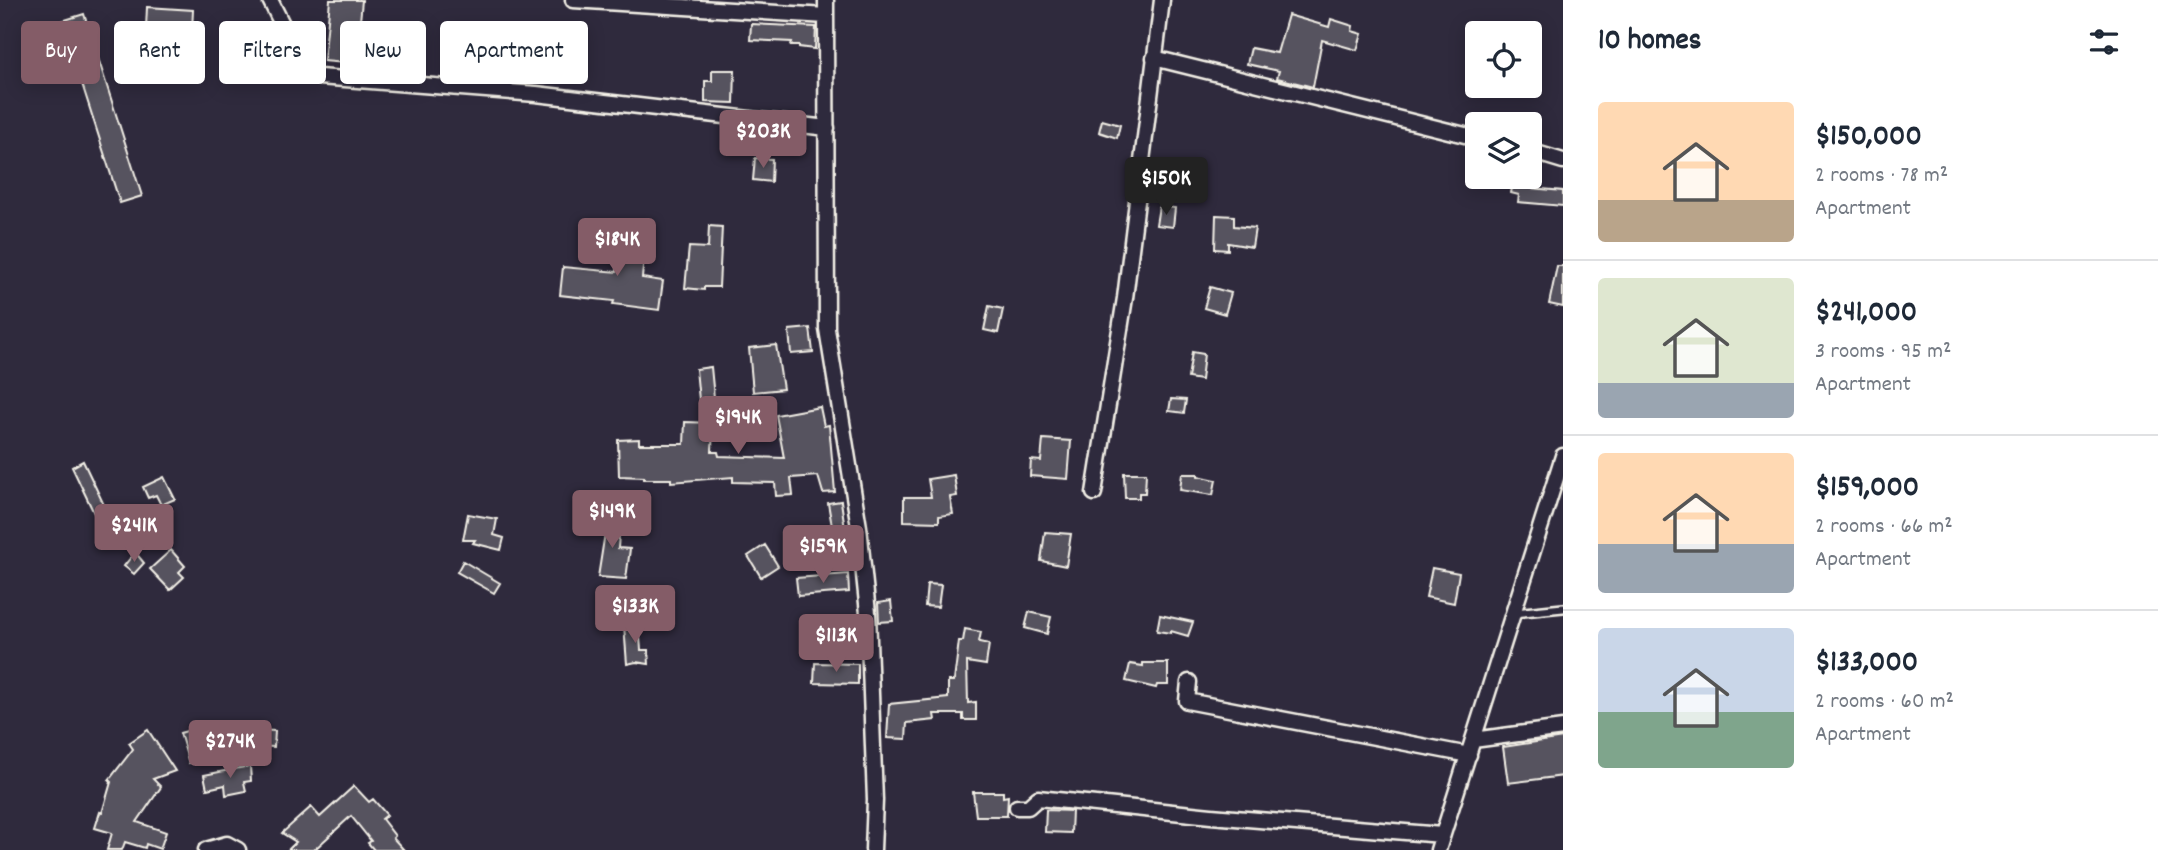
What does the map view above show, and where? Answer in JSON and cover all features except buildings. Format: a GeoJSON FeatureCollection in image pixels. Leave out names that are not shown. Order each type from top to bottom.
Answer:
{"type":"FeatureCollection","features":[{"type":"Feature","properties":{"kind":"street"},"geometry":{"type":"LineString","coordinates":[[270,0],[306,72],[319,77],[536,94],[827,128]]}},
{"type":"Feature","properties":{"kind":"street"},"geometry":{"type":"LineString","coordinates":[[573,0],[826,16]]}},
{"type":"Feature","properties":{"kind":"street"},"geometry":{"type":"LineString","coordinates":[[826,0],[827,329],[859,527],[869,613],[875,800],[873,850]]}},
{"type":"Feature","properties":{"kind":"street"},"geometry":{"type":"LineString","coordinates":[[1094,493],[1125,298],[1162,0]]}},
{"type":"Feature","properties":{"kind":"street"},"geometry":{"type":"LineString","coordinates":[[1154,58],[1465,135]]}},
{"type":"Feature","properties":{"kind":"street"},"geometry":{"type":"LineString","coordinates":[[1542,155],[1563,161]]}},
{"type":"Feature","properties":{"kind":"street"},"geometry":{"type":"LineString","coordinates":[[1438,850],[1563,456]]}},
{"type":"Feature","properties":{"kind":"street"},"geometry":{"type":"LineString","coordinates":[[1189,682],[1187,701],[1469,755]]}},
{"type":"Feature","properties":{"kind":"street"},"geometry":{"type":"LineString","coordinates":[[1473,740],[1563,728]]}},
{"type":"Feature","properties":{"kind":"street"},"geometry":{"type":"LineString","coordinates":[[1017,807],[1028,807],[1038,798],[1211,816],[1442,835]]}},
{"type":"Feature","properties":{"kind":"street"},"geometry":{"type":"LineString","coordinates":[[206,850],[227,844],[238,850]]}},
{"type":"Feature","properties":{"kind":"lane"},"geometry":{"type":"LineString","coordinates":[[1514,613],[1563,608]]}}]}
